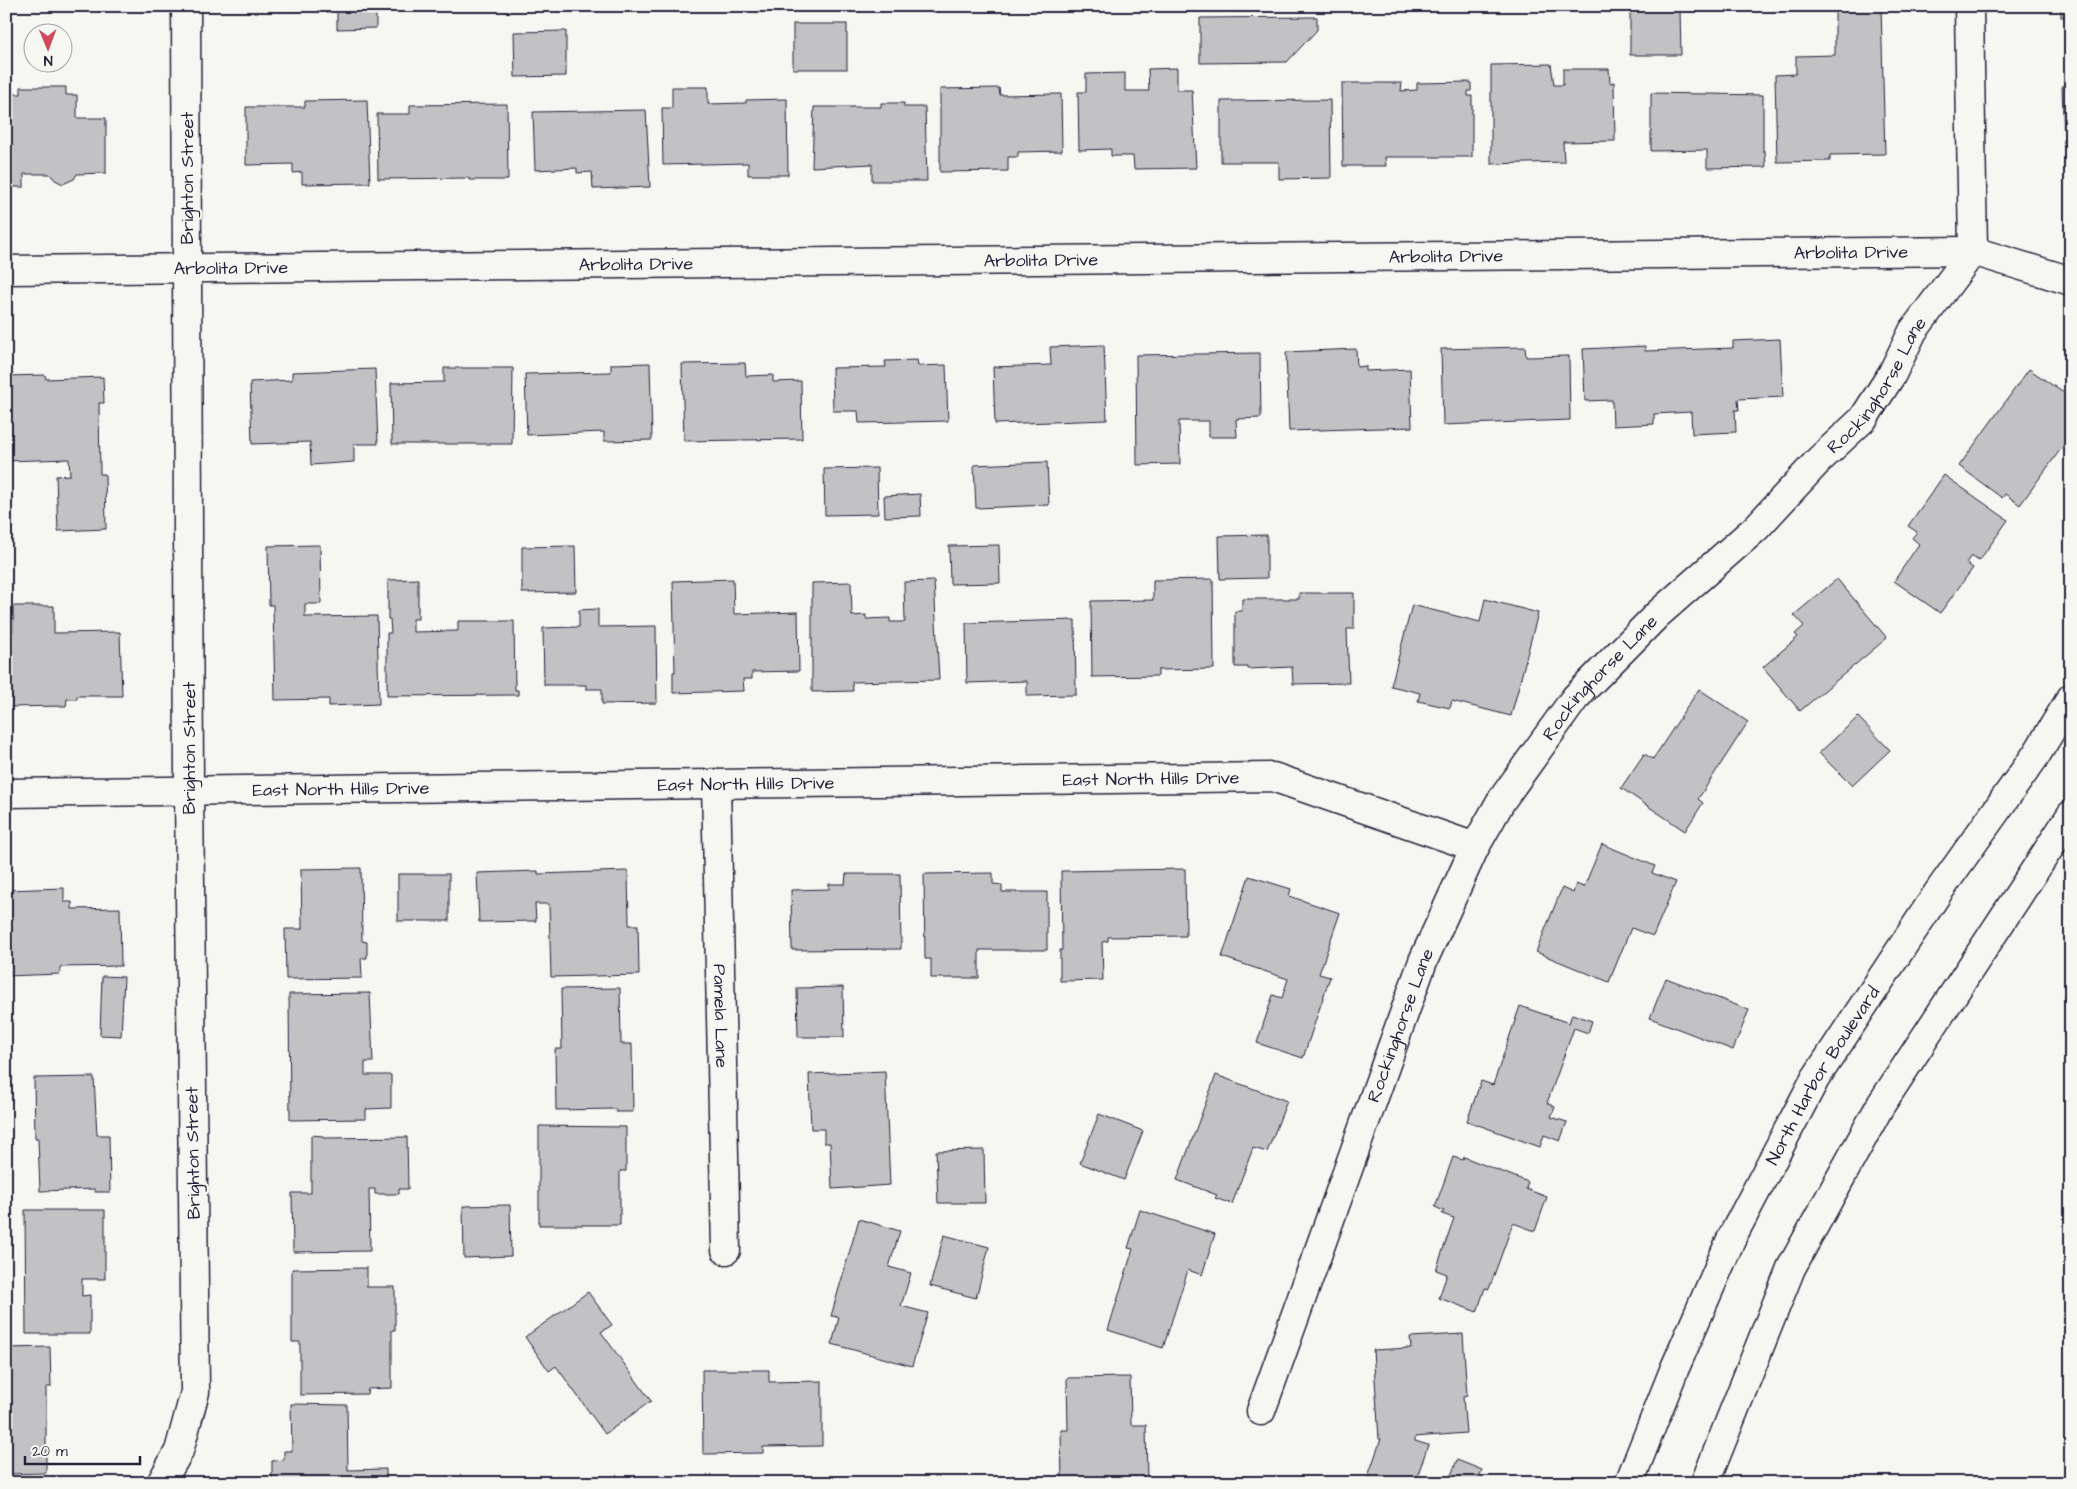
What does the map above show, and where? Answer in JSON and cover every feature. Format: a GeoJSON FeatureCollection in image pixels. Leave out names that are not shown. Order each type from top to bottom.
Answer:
{"type":"FeatureCollection","features":[{"type":"Feature","properties":{"kind":"street","name":"Brighton Street"},"geometry":{"type":"LineString","coordinates":[[161,1483],[178,1451],[195,1392],[189,789],[186,6]]}},
{"type":"Feature","properties":{"kind":"street"},"geometry":{"type":"LineString","coordinates":[[1969,6],[1973,251]]}},
{"type":"Feature","properties":{"kind":"street","name":"Arbolita Drive"},"geometry":{"type":"LineString","coordinates":[[6,270],[1973,251],[2071,281]]}},
{"type":"Feature","properties":{"kind":"street","name":"Rockinghorse Lane"},"geometry":{"type":"LineString","coordinates":[[1261,1411],[1423,961],[1474,847],[1501,801],[1574,698],[1658,614],[1756,528],[1819,460],[1863,419],[1892,374],[1913,331],[1973,251]]}},
{"type":"Feature","properties":{"kind":"street","name":"North Harbor Boulevard"},"geometry":{"type":"LineString","coordinates":[[1629,1483],[1674,1370],[1732,1237],[1815,1079],[1939,891],[2036,755],[2071,698]]}},
{"type":"Feature","properties":{"kind":"street","name":"East North Hills Drive"},"geometry":{"type":"LineString","coordinates":[[6,793],[189,789],[1273,777],[1474,847]]}},
{"type":"Feature","properties":{"kind":"street","name":"Pamela Lane"},"geometry":{"type":"LineString","coordinates":[[716,784],[726,1250]]}},
{"type":"Feature","properties":{"kind":"street"},"geometry":{"type":"LineString","coordinates":[[1705,1483],[1791,1268],[1870,1123],[2071,815]]}},
{"type":"Feature","properties":{"kind":"building"},"geometry":{"type":"Polygon","coordinates":[[[280,6],[330,6],[330,10],[280,11],[280,6]]]}},
{"type":"Feature","properties":{"kind":"building"},"geometry":{"type":"Polygon","coordinates":[[[337,6],[376,6],[376,28],[337,29],[337,6]]]}},
{"type":"Feature","properties":{"kind":"building"},"geometry":{"type":"Polygon","coordinates":[[[1835,6],[1881,6],[1885,154],[1830,155],[1830,161],[1777,162],[1775,75],[1796,74],[1796,56],[1835,55],[1835,6]]]}},
{"type":"Feature","properties":{"kind":"building"},"geometry":{"type":"Polygon","coordinates":[[[2061,6],[2071,6],[2071,17],[2061,17],[2061,6]]]}},
{"type":"Feature","properties":{"kind":"building"},"geometry":{"type":"Polygon","coordinates":[[[1680,9],[1681,55],[1630,55],[1630,10],[1680,9]]]}},
{"type":"Feature","properties":{"kind":"building"},"geometry":{"type":"Polygon","coordinates":[[[1317,17],[1317,30],[1287,62],[1200,63],[1200,18],[1317,17]]]}},
{"type":"Feature","properties":{"kind":"building"},"geometry":{"type":"Polygon","coordinates":[[[793,24],[847,24],[847,69],[793,69],[793,24]]]}},
{"type":"Feature","properties":{"kind":"building"},"geometry":{"type":"Polygon","coordinates":[[[566,31],[566,76],[515,77],[514,32],[566,31]]]}},
{"type":"Feature","properties":{"kind":"building"},"geometry":{"type":"Polygon","coordinates":[[[1551,64],[1554,85],[1563,85],[1563,69],[1609,69],[1610,83],[1614,82],[1615,141],[1563,142],[1564,162],[1491,164],[1491,65],[1551,64]]]}},
{"type":"Feature","properties":{"kind":"building"},"geometry":{"type":"Polygon","coordinates":[[[1177,68],[1177,90],[1192,90],[1196,168],[1134,169],[1133,156],[1111,156],[1111,149],[1079,150],[1078,92],[1086,92],[1086,74],[1125,73],[1125,91],[1149,91],[1148,69],[1177,68]]]}},
{"type":"Feature","properties":{"kind":"building"},"geometry":{"type":"Polygon","coordinates":[[[1471,82],[1471,91],[1468,91],[1468,96],[1472,96],[1472,157],[1385,157],[1386,166],[1343,166],[1342,83],[1402,83],[1401,91],[1417,90],[1417,83],[1471,82]]]}},
{"type":"Feature","properties":{"kind":"building"},"geometry":{"type":"Polygon","coordinates":[[[2071,85],[2071,147],[2064,147],[2062,86],[2071,85]]]}},
{"type":"Feature","properties":{"kind":"building"},"geometry":{"type":"Polygon","coordinates":[[[21,87],[66,87],[66,95],[77,95],[77,118],[106,118],[106,173],[77,174],[74,179],[63,184],[55,180],[50,174],[24,174],[24,187],[6,187],[6,94],[21,94],[21,87]]]}},
{"type":"Feature","properties":{"kind":"building"},"geometry":{"type":"Polygon","coordinates":[[[672,87],[708,87],[708,104],[746,103],[746,100],[787,99],[788,175],[748,175],[748,163],[663,165],[662,108],[672,108],[672,87]]]}},
{"type":"Feature","properties":{"kind":"building"},"geometry":{"type":"Polygon","coordinates":[[[999,88],[1000,95],[1061,94],[1062,151],[1018,152],[1018,157],[1008,157],[1008,171],[940,172],[940,89],[999,88]]]}},
{"type":"Feature","properties":{"kind":"building"},"geometry":{"type":"Polygon","coordinates":[[[1651,93],[1763,95],[1763,151],[1765,151],[1766,167],[1707,168],[1707,150],[1651,151],[1651,93]]]}},
{"type":"Feature","properties":{"kind":"building"},"geometry":{"type":"Polygon","coordinates":[[[367,100],[370,183],[302,184],[302,172],[293,173],[293,164],[246,165],[246,107],[305,107],[305,101],[367,100]]]}},
{"type":"Feature","properties":{"kind":"building"},"geometry":{"type":"Polygon","coordinates":[[[1330,100],[1331,178],[1279,179],[1279,162],[1221,162],[1221,101],[1330,100]]]}},
{"type":"Feature","properties":{"kind":"building"},"geometry":{"type":"Polygon","coordinates":[[[881,103],[904,103],[904,107],[925,107],[927,181],[872,181],[872,164],[812,167],[814,107],[881,107],[881,103]]]}},
{"type":"Feature","properties":{"kind":"building"},"geometry":{"type":"Polygon","coordinates":[[[507,104],[508,180],[469,180],[469,178],[378,179],[377,114],[410,114],[410,105],[507,104]]]}},
{"type":"Feature","properties":{"kind":"building"},"geometry":{"type":"Polygon","coordinates":[[[646,110],[650,187],[593,189],[592,172],[577,173],[577,168],[535,170],[533,112],[646,110]]]}},
{"type":"Feature","properties":{"kind":"building"},"geometry":{"type":"Polygon","coordinates":[[[1780,339],[1783,397],[1738,399],[1739,410],[1735,410],[1736,432],[1692,434],[1691,412],[1654,414],[1654,424],[1613,426],[1612,400],[1585,401],[1583,349],[1645,346],[1645,351],[1733,348],[1733,341],[1780,339]]]}},
{"type":"Feature","properties":{"kind":"building"},"geometry":{"type":"Polygon","coordinates":[[[1104,345],[1107,420],[995,424],[993,367],[1051,365],[1050,347],[1104,345]]]}},
{"type":"Feature","properties":{"kind":"building"},"geometry":{"type":"Polygon","coordinates":[[[1525,347],[1526,357],[1569,356],[1570,420],[1443,425],[1441,349],[1525,347]]]}},
{"type":"Feature","properties":{"kind":"building"},"geometry":{"type":"Polygon","coordinates":[[[1356,349],[1357,367],[1366,366],[1366,371],[1410,369],[1412,427],[1289,431],[1286,352],[1356,349]]]}},
{"type":"Feature","properties":{"kind":"building"},"geometry":{"type":"Polygon","coordinates":[[[1260,353],[1261,418],[1236,419],[1237,437],[1209,437],[1209,421],[1179,421],[1180,464],[1137,465],[1136,355],[1260,353]]]}},
{"type":"Feature","properties":{"kind":"building"},"geometry":{"type":"Polygon","coordinates":[[[917,360],[918,366],[946,365],[948,421],[859,423],[858,411],[833,411],[832,368],[886,367],[885,361],[917,360]]]}},
{"type":"Feature","properties":{"kind":"building"},"geometry":{"type":"Polygon","coordinates":[[[650,363],[652,440],[604,441],[604,432],[527,435],[525,374],[611,372],[611,364],[650,363]]]}},
{"type":"Feature","properties":{"kind":"building"},"geometry":{"type":"Polygon","coordinates":[[[745,363],[746,376],[773,375],[773,382],[801,381],[802,439],[684,441],[682,364],[745,363]]]}},
{"type":"Feature","properties":{"kind":"building"},"geometry":{"type":"Polygon","coordinates":[[[444,368],[513,368],[512,444],[392,444],[391,383],[444,382],[444,368]]]}},
{"type":"Feature","properties":{"kind":"building"},"geometry":{"type":"Polygon","coordinates":[[[375,369],[378,444],[354,444],[354,462],[311,465],[310,442],[252,444],[250,382],[292,380],[292,372],[375,369]]]}},
{"type":"Feature","properties":{"kind":"building"},"geometry":{"type":"Polygon","coordinates":[[[2029,369],[2071,398],[2071,435],[2020,505],[2005,494],[2002,498],[1959,466],[2029,369]]]}},
{"type":"Feature","properties":{"kind":"building"},"geometry":{"type":"Polygon","coordinates":[[[45,375],[46,379],[103,377],[104,403],[99,403],[100,474],[105,474],[106,529],[58,531],[56,476],[70,475],[69,459],[6,461],[6,376],[45,375]]]}},
{"type":"Feature","properties":{"kind":"building"},"geometry":{"type":"Polygon","coordinates":[[[1047,462],[1049,505],[976,508],[974,465],[1047,462]]]}},
{"type":"Feature","properties":{"kind":"building"},"geometry":{"type":"Polygon","coordinates":[[[877,468],[878,514],[825,515],[824,469],[877,468]]]}},
{"type":"Feature","properties":{"kind":"building"},"geometry":{"type":"Polygon","coordinates":[[[1944,475],[2008,520],[1979,561],[1971,556],[1966,563],[1973,568],[1940,613],[1894,581],[1919,544],[1912,538],[1917,532],[1908,526],[1944,475]]]}},
{"type":"Feature","properties":{"kind":"building"},"geometry":{"type":"Polygon","coordinates":[[[920,494],[921,516],[885,517],[884,496],[920,494]]]}},
{"type":"Feature","properties":{"kind":"building"},"geometry":{"type":"Polygon","coordinates":[[[1267,535],[1267,578],[1220,579],[1219,536],[1267,535]]]}},
{"type":"Feature","properties":{"kind":"building"},"geometry":{"type":"Polygon","coordinates":[[[320,545],[321,604],[305,604],[305,617],[377,616],[379,704],[329,706],[329,699],[275,700],[273,605],[269,605],[268,546],[320,545]]]}},
{"type":"Feature","properties":{"kind":"building"},"geometry":{"type":"Polygon","coordinates":[[[999,545],[1000,583],[950,584],[949,546],[999,545]]]}},
{"type":"Feature","properties":{"kind":"building"},"geometry":{"type":"Polygon","coordinates":[[[575,546],[576,592],[522,593],[522,547],[575,546]]]}},
{"type":"Feature","properties":{"kind":"building"},"geometry":{"type":"Polygon","coordinates":[[[418,579],[418,619],[413,619],[413,632],[458,631],[458,621],[514,621],[515,690],[518,690],[518,695],[387,696],[387,633],[391,633],[390,619],[388,619],[388,580],[418,579]]]}},
{"type":"Feature","properties":{"kind":"building"},"geometry":{"type":"Polygon","coordinates":[[[733,579],[734,614],[798,612],[799,671],[752,672],[752,679],[743,679],[744,691],[673,693],[673,672],[675,672],[673,581],[733,579]]]}},
{"type":"Feature","properties":{"kind":"building"},"geometry":{"type":"Polygon","coordinates":[[[1213,579],[1214,669],[1158,670],[1158,676],[1092,677],[1091,601],[1153,600],[1153,580],[1213,579]]]}},
{"type":"Feature","properties":{"kind":"building"},"geometry":{"type":"Polygon","coordinates":[[[1837,579],[1887,638],[1800,711],[1763,667],[1798,637],[1795,634],[1804,626],[1794,615],[1837,579]]]}},
{"type":"Feature","properties":{"kind":"building"},"geometry":{"type":"Polygon","coordinates":[[[934,581],[939,680],[852,682],[853,691],[812,692],[812,583],[851,582],[852,616],[866,615],[866,619],[890,618],[890,622],[905,622],[904,582],[934,581]]]}},
{"type":"Feature","properties":{"kind":"building"},"geometry":{"type":"Polygon","coordinates":[[[1299,593],[1354,593],[1354,629],[1347,629],[1349,683],[1293,684],[1292,667],[1248,669],[1248,667],[1235,667],[1235,611],[1242,611],[1242,599],[1299,599],[1299,593]]]}},
{"type":"Feature","properties":{"kind":"building"},"geometry":{"type":"Polygon","coordinates":[[[1485,599],[1538,613],[1511,716],[1452,701],[1450,708],[1418,701],[1420,693],[1391,686],[1412,605],[1480,622],[1485,599]]]}},
{"type":"Feature","properties":{"kind":"building"},"geometry":{"type":"Polygon","coordinates":[[[13,606],[54,606],[54,633],[120,632],[122,696],[77,696],[77,699],[67,699],[66,706],[6,707],[6,632],[13,632],[13,606]]]}},
{"type":"Feature","properties":{"kind":"building"},"geometry":{"type":"Polygon","coordinates":[[[598,609],[598,627],[656,626],[657,703],[602,704],[602,689],[586,689],[586,685],[544,685],[543,628],[579,627],[579,610],[598,609]]]}},
{"type":"Feature","properties":{"kind":"building"},"geometry":{"type":"Polygon","coordinates":[[[1075,620],[1076,695],[1027,696],[1027,681],[967,683],[966,623],[1075,620]]]}},
{"type":"Feature","properties":{"kind":"building"},"geometry":{"type":"Polygon","coordinates":[[[1699,689],[1748,722],[1698,799],[1703,803],[1685,831],[1621,788],[1644,754],[1653,759],[1699,689]]]}},
{"type":"Feature","properties":{"kind":"building"},"geometry":{"type":"Polygon","coordinates":[[[1858,717],[1890,750],[1852,786],[1819,753],[1858,717]]]}},
{"type":"Feature","properties":{"kind":"building"},"geometry":{"type":"Polygon","coordinates":[[[1602,844],[1655,866],[1652,873],[1676,882],[1653,936],[1631,928],[1609,982],[1536,952],[1562,888],[1573,893],[1576,884],[1584,887],[1602,844]]]}},
{"type":"Feature","properties":{"kind":"building"},"geometry":{"type":"Polygon","coordinates":[[[361,868],[362,941],[367,942],[367,958],[361,958],[362,978],[286,979],[285,929],[302,929],[301,869],[361,868]]]}},
{"type":"Feature","properties":{"kind":"building"},"geometry":{"type":"Polygon","coordinates":[[[1185,869],[1186,936],[1108,937],[1108,941],[1102,942],[1103,980],[1060,981],[1060,950],[1062,950],[1061,871],[1185,869]]]}},
{"type":"Feature","properties":{"kind":"building"},"geometry":{"type":"Polygon","coordinates":[[[538,871],[538,874],[628,871],[629,925],[638,925],[639,975],[551,977],[549,904],[535,904],[536,921],[479,922],[477,873],[538,871]]]}},
{"type":"Feature","properties":{"kind":"building"},"geometry":{"type":"Polygon","coordinates":[[[993,873],[993,884],[1002,885],[1002,892],[1047,892],[1047,950],[979,950],[979,978],[931,978],[931,959],[925,959],[924,874],[993,873]]]}},
{"type":"Feature","properties":{"kind":"building"},"geometry":{"type":"Polygon","coordinates":[[[398,874],[449,874],[449,921],[398,921],[398,874]]]}},
{"type":"Feature","properties":{"kind":"building"},"geometry":{"type":"Polygon","coordinates":[[[846,874],[900,874],[901,949],[792,950],[791,890],[829,889],[829,884],[845,884],[846,874]]]}},
{"type":"Feature","properties":{"kind":"building"},"geometry":{"type":"Polygon","coordinates":[[[1249,876],[1291,889],[1289,896],[1340,913],[1319,974],[1330,977],[1303,1058],[1257,1043],[1273,995],[1282,998],[1288,979],[1222,957],[1249,876]]]}},
{"type":"Feature","properties":{"kind":"building"},"geometry":{"type":"Polygon","coordinates":[[[64,888],[64,902],[72,902],[72,909],[120,908],[121,966],[60,967],[60,974],[6,976],[6,890],[64,888]]]}},
{"type":"Feature","properties":{"kind":"building"},"geometry":{"type":"Polygon","coordinates":[[[102,976],[124,977],[121,1036],[100,1035],[102,976]]]}},
{"type":"Feature","properties":{"kind":"building"},"geometry":{"type":"Polygon","coordinates":[[[1666,978],[1749,1010],[1733,1050],[1650,1018],[1666,978]]]}},
{"type":"Feature","properties":{"kind":"building"},"geometry":{"type":"Polygon","coordinates":[[[843,987],[844,1037],[798,1037],[797,988],[843,987]]]}},
{"type":"Feature","properties":{"kind":"building"},"geometry":{"type":"Polygon","coordinates":[[[620,988],[621,1044],[632,1044],[633,1112],[616,1112],[616,1109],[556,1110],[555,1049],[562,1049],[561,989],[620,988]]]}},
{"type":"Feature","properties":{"kind":"building"},"geometry":{"type":"Polygon","coordinates":[[[370,993],[373,1062],[365,1062],[365,1075],[391,1075],[391,1108],[366,1109],[366,1119],[290,1120],[289,994],[370,993]]]}},
{"type":"Feature","properties":{"kind":"building"},"geometry":{"type":"Polygon","coordinates":[[[1520,1006],[1569,1023],[1572,1014],[1592,1021],[1588,1033],[1574,1028],[1547,1103],[1555,1107],[1551,1117],[1567,1122],[1560,1141],[1544,1135],[1540,1147],[1467,1121],[1481,1081],[1493,1085],[1520,1006]]]}},
{"type":"Feature","properties":{"kind":"building"},"geometry":{"type":"Polygon","coordinates":[[[885,1071],[890,1185],[832,1189],[830,1143],[824,1143],[824,1129],[811,1129],[809,1074],[885,1071]]]}},
{"type":"Feature","properties":{"kind":"building"},"geometry":{"type":"Polygon","coordinates":[[[1216,1075],[1287,1101],[1267,1152],[1253,1148],[1232,1204],[1215,1198],[1217,1195],[1177,1180],[1216,1075]]]}},
{"type":"Feature","properties":{"kind":"building"},"geometry":{"type":"Polygon","coordinates":[[[94,1077],[97,1135],[109,1135],[110,1192],[95,1192],[95,1189],[40,1191],[38,1138],[35,1138],[34,1078],[94,1077]]]}},
{"type":"Feature","properties":{"kind":"building"},"geometry":{"type":"Polygon","coordinates":[[[1099,1114],[1143,1131],[1124,1180],[1080,1163],[1099,1114]]]}},
{"type":"Feature","properties":{"kind":"building"},"geometry":{"type":"Polygon","coordinates":[[[539,1126],[626,1127],[626,1171],[620,1171],[620,1225],[539,1225],[539,1126]]]}},
{"type":"Feature","properties":{"kind":"building"},"geometry":{"type":"Polygon","coordinates":[[[311,1135],[323,1136],[323,1138],[407,1137],[408,1189],[399,1189],[399,1194],[375,1194],[375,1189],[369,1189],[370,1251],[293,1252],[292,1193],[311,1193],[311,1135]]]}},
{"type":"Feature","properties":{"kind":"building"},"geometry":{"type":"Polygon","coordinates":[[[984,1150],[985,1203],[938,1203],[936,1151],[984,1150]]]}},
{"type":"Feature","properties":{"kind":"building"},"geometry":{"type":"Polygon","coordinates":[[[1453,1157],[1463,1160],[1464,1157],[1528,1182],[1526,1189],[1547,1197],[1535,1231],[1513,1223],[1489,1289],[1485,1288],[1477,1312],[1439,1298],[1447,1274],[1436,1270],[1454,1218],[1442,1214],[1444,1211],[1435,1207],[1453,1157]]]}},
{"type":"Feature","properties":{"kind":"building"},"geometry":{"type":"Polygon","coordinates":[[[510,1205],[511,1256],[464,1258],[463,1206],[510,1205]]]}},
{"type":"Feature","properties":{"kind":"building"},"geometry":{"type":"Polygon","coordinates":[[[25,1210],[105,1210],[105,1279],[82,1279],[82,1296],[90,1295],[90,1334],[26,1334],[25,1210]]]}},
{"type":"Feature","properties":{"kind":"building"},"geometry":{"type":"Polygon","coordinates":[[[1140,1210],[1215,1234],[1202,1275],[1188,1270],[1163,1348],[1108,1330],[1133,1249],[1128,1248],[1140,1210]]]}},
{"type":"Feature","properties":{"kind":"building"},"geometry":{"type":"Polygon","coordinates":[[[859,1219],[900,1231],[889,1267],[911,1273],[901,1306],[928,1313],[912,1366],[832,1344],[839,1317],[831,1316],[859,1219]]]}},
{"type":"Feature","properties":{"kind":"building"},"geometry":{"type":"Polygon","coordinates":[[[944,1235],[989,1247],[976,1298],[930,1286],[944,1235]]]}},
{"type":"Feature","properties":{"kind":"building"},"geometry":{"type":"Polygon","coordinates":[[[367,1268],[367,1287],[395,1287],[395,1330],[392,1330],[392,1388],[368,1389],[367,1394],[300,1395],[300,1342],[292,1342],[292,1269],[367,1268]]]}},
{"type":"Feature","properties":{"kind":"building"},"geometry":{"type":"Polygon","coordinates":[[[588,1292],[612,1325],[601,1332],[651,1401],[605,1434],[556,1366],[549,1371],[525,1337],[588,1292]]]}},
{"type":"Feature","properties":{"kind":"building"},"geometry":{"type":"Polygon","coordinates":[[[1463,1334],[1467,1396],[1463,1397],[1466,1433],[1415,1437],[1415,1441],[1428,1445],[1415,1483],[1366,1482],[1381,1439],[1379,1439],[1373,1350],[1411,1348],[1410,1337],[1463,1334]]]}},
{"type":"Feature","properties":{"kind":"building"},"geometry":{"type":"Polygon","coordinates":[[[50,1347],[51,1387],[46,1387],[46,1473],[6,1474],[6,1348],[50,1347]]]}},
{"type":"Feature","properties":{"kind":"building"},"geometry":{"type":"Polygon","coordinates":[[[702,1370],[769,1370],[769,1382],[822,1381],[822,1446],[763,1447],[763,1453],[703,1454],[702,1370]]]}},
{"type":"Feature","properties":{"kind":"building"},"geometry":{"type":"Polygon","coordinates":[[[1130,1377],[1131,1425],[1146,1425],[1147,1483],[1062,1483],[1061,1430],[1068,1430],[1067,1378],[1130,1377]]]}},
{"type":"Feature","properties":{"kind":"building"},"geometry":{"type":"Polygon","coordinates":[[[291,1404],[347,1405],[348,1470],[386,1469],[386,1483],[272,1483],[272,1461],[284,1460],[284,1451],[292,1451],[291,1404]]]}},
{"type":"Feature","properties":{"kind":"building"},"geometry":{"type":"Polygon","coordinates":[[[1457,1460],[1482,1470],[1477,1483],[1448,1483],[1457,1460]]]}}]}
